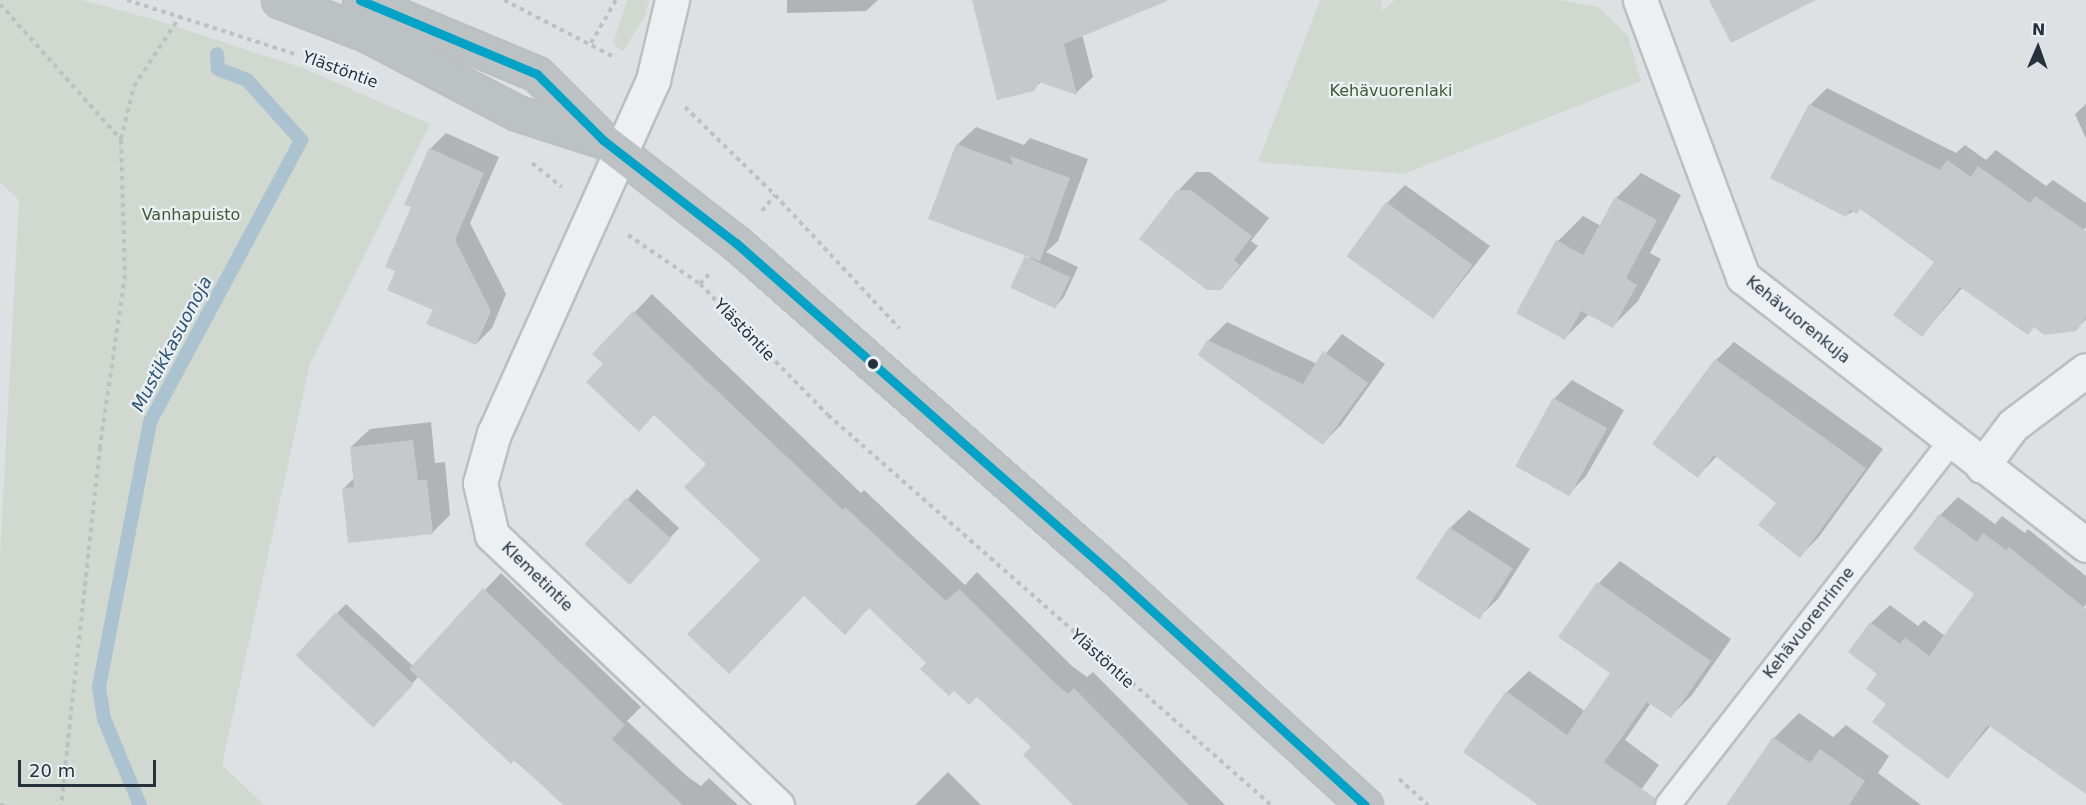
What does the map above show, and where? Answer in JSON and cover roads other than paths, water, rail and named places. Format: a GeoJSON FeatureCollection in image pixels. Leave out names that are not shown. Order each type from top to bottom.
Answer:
{"type":"FeatureCollection","features":[{"type":"Feature","properties":{"kind":"main road"},"geometry":{"type":"LineString","coordinates":[[279,0],[366,34],[517,113],[612,146]]}},
{"type":"Feature","properties":{"kind":"main road"},"geometry":{"type":"LineString","coordinates":[[360,0],[537,74],[612,146],[736,243],[1114,576],[1365,805]]}},
{"type":"Feature","properties":{"kind":"street","name":"Klemetintie"},"geometry":{"type":"LineString","coordinates":[[672,0],[653,80],[612,146],[594,212],[495,434],[480,483],[492,535],[777,805]]}},
{"type":"Feature","properties":{"kind":"street","name":"Kehävuorenkuja"},"geometry":{"type":"LineString","coordinates":[[1640,0],[1743,277],[2086,545]]}},
{"type":"Feature","properties":{"kind":"street"},"geometry":{"type":"LineString","coordinates":[[1982,466],[2013,425],[2086,370]]}},
{"type":"Feature","properties":{"kind":"lane","name":"Kehävuorenrinne"},"geometry":{"type":"LineString","coordinates":[[1668,805],[1951,441]]}},
{"type":"Feature","properties":{"kind":"waterway","name":"Mustikkasuonoja"},"geometry":{"type":"LineString","coordinates":[[140,805],[104,719],[99,687],[150,422],[301,140],[247,80],[218,69],[217,54]]}},
{"type":"Feature","properties":{"kind":"park label","name":"Kehävuorenlaki"},"geometry":{"type":"Point","coordinates":[1391,91]}},
{"type":"Feature","properties":{"kind":"park label","name":"Vanhapuisto"},"geometry":{"type":"Point","coordinates":[191,215]}}]}
